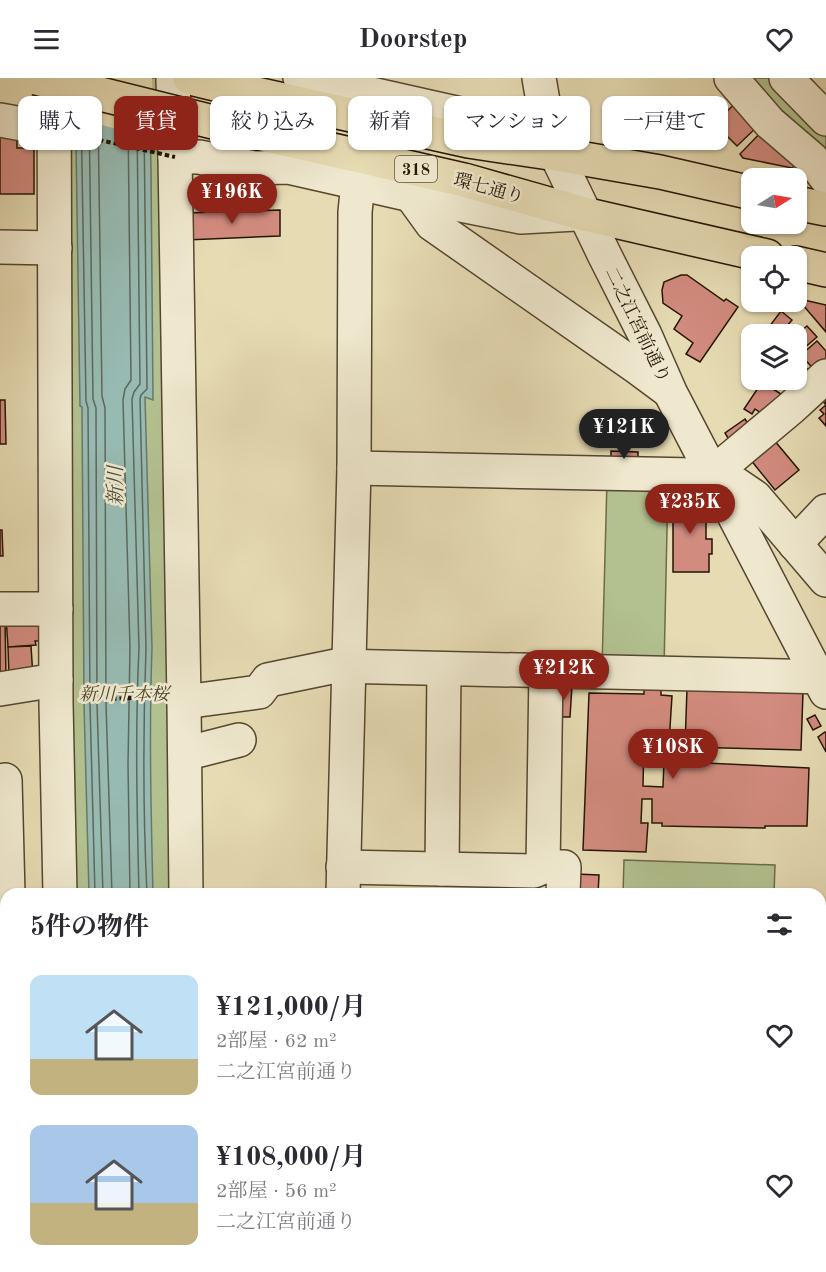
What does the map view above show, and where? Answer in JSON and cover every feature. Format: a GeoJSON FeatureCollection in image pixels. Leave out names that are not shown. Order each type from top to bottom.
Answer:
{"type":"FeatureCollection","features":[{"type":"Feature","properties":{"kind":"main road","name":"環七通り"},"geometry":{"type":"LineString","coordinates":[[36,78],[245,130],[464,180],[584,214],[741,250]]}},
{"type":"Feature","properties":{"kind":"main road","name":"318"},"geometry":{"type":"LineString","coordinates":[[190,78],[468,141],[660,172],[741,190]]}},
{"type":"Feature","properties":{"kind":"main road"},"geometry":{"type":"LineString","coordinates":[[807,266],[826,270]]}},
{"type":"Feature","properties":{"kind":"street"},"geometry":{"type":"LineString","coordinates":[[54,78],[54,96]]}},
{"type":"Feature","properties":{"kind":"street"},"geometry":{"type":"LineString","coordinates":[[173,78],[175,157],[172,699],[184,751],[186,888]]}},
{"type":"Feature","properties":{"kind":"street"},"geometry":{"type":"LineString","coordinates":[[300,78],[389,88],[492,121],[556,154]]}},
{"type":"Feature","properties":{"kind":"street","name":"二之江宮前通り"},"geometry":{"type":"LineString","coordinates":[[539,78],[549,136],[584,214],[645,335],[670,392],[823,682]]}},
{"type":"Feature","properties":{"kind":"street"},"geometry":{"type":"LineString","coordinates":[[731,78],[770,123],[812,159],[819,199]]}},
{"type":"Feature","properties":{"kind":"street"},"geometry":{"type":"LineString","coordinates":[[786,78],[826,118]]}},
{"type":"Feature","properties":{"kind":"street"},"geometry":{"type":"LineString","coordinates":[[0,120],[18,123]]}},
{"type":"Feature","properties":{"kind":"street"},"geometry":{"type":"LineString","coordinates":[[55,150],[56,609],[68,690],[58,778],[60,888]]}},
{"type":"Feature","properties":{"kind":"street"},"geometry":{"type":"LineString","coordinates":[[175,157],[199,157],[254,168],[288,167],[521,217],[584,214]]}},
{"type":"Feature","properties":{"kind":"street"},"geometry":{"type":"LineString","coordinates":[[358,182],[355,212],[354,468],[350,667],[343,880],[442,869],[534,871],[543,867],[564,867],[564,888]]}},
{"type":"Feature","properties":{"kind":"street"},"geometry":{"type":"LineString","coordinates":[[411,195],[432,224],[670,392]]}},
{"type":"Feature","properties":{"kind":"street"},"geometry":{"type":"LineString","coordinates":[[0,247],[55,248]]}},
{"type":"Feature","properties":{"kind":"street"},"geometry":{"type":"LineString","coordinates":[[712,474],[791,408],[826,375]]}},
{"type":"Feature","properties":{"kind":"street"},"geometry":{"type":"LineString","coordinates":[[354,468],[712,474],[736,484],[755,497],[826,580]]}},
{"type":"Feature","properties":{"kind":"street"},"geometry":{"type":"LineString","coordinates":[[795,544],[826,511]]}},
{"type":"Feature","properties":{"kind":"street"},"geometry":{"type":"LineString","coordinates":[[0,609],[56,609]]}},
{"type":"Feature","properties":{"kind":"street"},"geometry":{"type":"LineString","coordinates":[[172,699],[259,692],[268,680],[336,666],[546,671],[823,682]]}},
{"type":"Feature","properties":{"kind":"street"},"geometry":{"type":"LineString","coordinates":[[442,869],[444,669]]}},
{"type":"Feature","properties":{"kind":"street"},"geometry":{"type":"LineString","coordinates":[[543,867],[546,671]]}},
{"type":"Feature","properties":{"kind":"street"},"geometry":{"type":"LineString","coordinates":[[0,689],[68,690]]}},
{"type":"Feature","properties":{"kind":"street"},"geometry":{"type":"LineString","coordinates":[[184,751],[200,750],[239,740]]}},
{"type":"Feature","properties":{"kind":"street"},"geometry":{"type":"LineString","coordinates":[[7,888],[4,848],[3,780],[58,778]]}},
{"type":"Feature","properties":{"kind":"path"},"geometry":{"type":"LineString","coordinates":[[102,141],[175,157]]}},
{"type":"Feature","properties":{"kind":"path"},"geometry":{"type":"LineString","coordinates":[[68,690],[172,699]]}},
{"type":"Feature","properties":{"kind":"green space","name":"新川千本桜"},"geometry":{"type":"Polygon","coordinates":[[[64,78],[168,78],[168,96],[114,96],[114,150],[169,150],[183,888],[71,888],[65,150],[102,150],[102,96],[64,96],[64,78]]]}},
{"type":"Feature","properties":{"kind":"green space"},"geometry":{"type":"Polygon","coordinates":[[[737,78],[778,78],[826,131],[826,166],[737,78]]]}},
{"type":"Feature","properties":{"kind":"green space"},"geometry":{"type":"Polygon","coordinates":[[[607,481],[668,484],[664,668],[602,667],[607,481]]]}},
{"type":"Feature","properties":{"kind":"green space"},"geometry":{"type":"Polygon","coordinates":[[[624,860],[775,865],[774,888],[623,888],[624,860]]]}},
{"type":"Feature","properties":{"kind":"water","name":"新川"},"geometry":{"type":"Polygon","coordinates":[[[75,78],[149,78],[149,96],[114,96],[114,150],[151,150],[153,400],[145,397],[152,648],[150,740],[153,888],[89,888],[84,704],[82,407],[80,406],[76,150],[102,150],[102,96],[75,96],[75,78]]]}},
{"type":"Feature","properties":{"kind":"pier"},"geometry":{"type":"Polygon","coordinates":[[[72,78],[152,78],[153,96],[114,96],[114,128],[102,125],[102,96],[72,96],[72,78]]]}},
{"type":"Feature","properties":{"kind":"building"},"geometry":{"type":"Polygon","coordinates":[[[738,101],[760,124],[737,146],[728,137],[728,110],[738,101]]]}},
{"type":"Feature","properties":{"kind":"building"},"geometry":{"type":"Polygon","coordinates":[[[765,128],[800,161],[792,168],[743,158],[740,154],[765,128]]]}},
{"type":"Feature","properties":{"kind":"building"},"geometry":{"type":"Polygon","coordinates":[[[0,137],[17,137],[18,150],[34,150],[34,194],[0,194],[0,137]]]}},
{"type":"Feature","properties":{"kind":"building"},"geometry":{"type":"Polygon","coordinates":[[[280,210],[280,236],[186,240],[185,213],[280,210]]]}},
{"type":"Feature","properties":{"kind":"building"},"geometry":{"type":"Polygon","coordinates":[[[687,275],[724,301],[726,299],[738,307],[700,362],[686,354],[693,343],[674,329],[682,316],[663,303],[664,282],[687,275]]]}},
{"type":"Feature","properties":{"kind":"building"},"geometry":{"type":"Polygon","coordinates":[[[807,301],[826,305],[826,332],[807,310],[807,301]]]}},
{"type":"Feature","properties":{"kind":"building"},"geometry":{"type":"Polygon","coordinates":[[[780,312],[792,320],[789,324],[771,324],[780,312]]]}},
{"type":"Feature","properties":{"kind":"building"},"geometry":{"type":"Polygon","coordinates":[[[807,326],[817,337],[807,346],[807,326]]]}},
{"type":"Feature","properties":{"kind":"building"},"geometry":{"type":"Polygon","coordinates":[[[817,341],[826,351],[826,367],[818,374],[807,362],[807,350],[817,341]]]}},
{"type":"Feature","properties":{"kind":"building"},"geometry":{"type":"Polygon","coordinates":[[[807,369],[813,376],[807,381],[807,369]]]}},
{"type":"Feature","properties":{"kind":"building"},"geometry":{"type":"Polygon","coordinates":[[[826,386],[826,405],[817,394],[826,386]]]}},
{"type":"Feature","properties":{"kind":"building"},"geometry":{"type":"Polygon","coordinates":[[[757,390],[775,390],[781,394],[767,417],[755,409],[752,414],[744,409],[757,390]]]}},
{"type":"Feature","properties":{"kind":"building"},"geometry":{"type":"Polygon","coordinates":[[[785,390],[797,390],[790,396],[785,390]]]}},
{"type":"Feature","properties":{"kind":"building"},"geometry":{"type":"Polygon","coordinates":[[[0,400],[5,400],[6,444],[0,444],[0,400]]]}},
{"type":"Feature","properties":{"kind":"building"},"geometry":{"type":"Polygon","coordinates":[[[826,405],[826,426],[819,418],[824,414],[820,410],[826,405]]]}},
{"type":"Feature","properties":{"kind":"building"},"geometry":{"type":"Polygon","coordinates":[[[745,419],[753,432],[732,445],[725,433],[745,419]]]}},
{"type":"Feature","properties":{"kind":"building"},"geometry":{"type":"Polygon","coordinates":[[[774,440],[799,470],[775,490],[750,459],[774,440]]]}},
{"type":"Feature","properties":{"kind":"building"},"geometry":{"type":"Polygon","coordinates":[[[611,451],[638,452],[638,469],[611,468],[611,451]]]}},
{"type":"Feature","properties":{"kind":"building"},"geometry":{"type":"Polygon","coordinates":[[[673,493],[696,493],[706,512],[706,539],[712,539],[709,572],[673,572],[673,493]]]}},
{"type":"Feature","properties":{"kind":"building"},"geometry":{"type":"Polygon","coordinates":[[[0,530],[2,530],[3,556],[0,556],[0,530]]]}},
{"type":"Feature","properties":{"kind":"building"},"geometry":{"type":"Polygon","coordinates":[[[6,617],[41,624],[42,641],[35,641],[36,645],[8,647],[6,617]]]}},
{"type":"Feature","properties":{"kind":"building"},"geometry":{"type":"Polygon","coordinates":[[[0,618],[5,618],[6,678],[0,678],[0,618]]]}},
{"type":"Feature","properties":{"kind":"building"},"geometry":{"type":"Polygon","coordinates":[[[31,646],[33,677],[9,678],[8,647],[31,646]]]}},
{"type":"Feature","properties":{"kind":"building"},"geometry":{"type":"Polygon","coordinates":[[[558,684],[572,685],[570,717],[556,717],[558,684]]]}},
{"type":"Feature","properties":{"kind":"building"},"geometry":{"type":"Polygon","coordinates":[[[644,688],[661,688],[661,695],[672,696],[669,743],[644,742],[643,786],[663,787],[664,761],[809,768],[807,826],[765,826],[765,828],[662,826],[662,823],[652,823],[652,799],[642,799],[641,823],[648,823],[646,852],[583,850],[589,693],[644,694],[644,688]]]}},
{"type":"Feature","properties":{"kind":"building"},"geometry":{"type":"Polygon","coordinates":[[[687,688],[803,692],[801,750],[685,747],[687,688]]]}},
{"type":"Feature","properties":{"kind":"building"},"geometry":{"type":"Polygon","coordinates":[[[815,715],[821,726],[813,730],[807,719],[815,715]]]}},
{"type":"Feature","properties":{"kind":"building"},"geometry":{"type":"Polygon","coordinates":[[[826,733],[826,752],[818,737],[826,733]]]}},
{"type":"Feature","properties":{"kind":"building"},"geometry":{"type":"Polygon","coordinates":[[[576,874],[599,875],[598,888],[575,888],[576,874]]]}}]}
